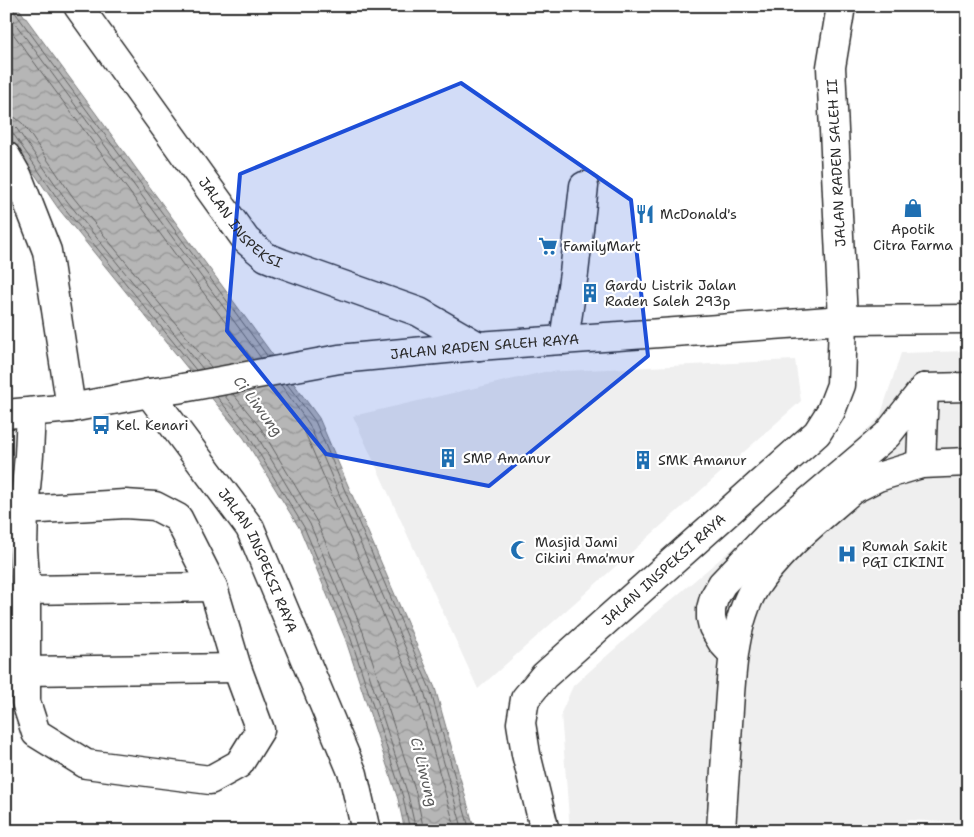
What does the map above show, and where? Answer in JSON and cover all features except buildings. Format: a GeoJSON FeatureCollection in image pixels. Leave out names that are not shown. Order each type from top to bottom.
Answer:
{"type":"FeatureCollection","features":[{"type":"Feature","properties":{"kind":"street","name":"JALAN RADEN SALEH II"},"geometry":{"type":"LineString","coordinates":[[840,6],[831,67],[843,320]]}},
{"type":"Feature","properties":{"kind":"street","name":"JALAN INSPEKSI"},"geometry":{"type":"LineString","coordinates":[[82,8],[246,240],[266,256],[281,263],[419,312],[478,346]]}},
{"type":"Feature","properties":{"kind":"street"},"geometry":{"type":"LineString","coordinates":[[6,156],[18,177],[47,252],[71,408]]}},
{"type":"Feature","properties":{"kind":"street"},"geometry":{"type":"LineString","coordinates":[[564,340],[584,186]]}},
{"type":"Feature","properties":{"kind":"street","name":"JALAN RADEN SALEH RAYA"},"geometry":{"type":"LineString","coordinates":[[19,413],[71,408],[149,392],[177,389],[339,359],[478,346],[843,320],[968,319]]}},
{"type":"Feature","properties":{"kind":"street","name":"JALAN INSPEKSI RAYA"},"geometry":{"type":"LineString","coordinates":[[545,831],[526,754],[521,723],[525,699],[552,670],[817,433],[831,411],[841,385],[843,320]]}},
{"type":"Feature","properties":{"kind":"street"},"geometry":{"type":"LineString","coordinates":[[924,388],[968,387]]}},
{"type":"Feature","properties":{"kind":"street"},"geometry":{"type":"LineString","coordinates":[[921,464],[924,388]]}},
{"type":"Feature","properties":{"kind":"street"},"geometry":{"type":"LineString","coordinates":[[733,654],[722,642],[713,627],[711,618],[714,598],[722,584],[768,536],[887,435],[924,388]]}},
{"type":"Feature","properties":{"kind":"street","name":"JALAN INSPEKSI RAYA"},"geometry":{"type":"LineString","coordinates":[[149,392],[250,528],[353,774],[366,831]]}},
{"type":"Feature","properties":{"kind":"street"},"geometry":{"type":"LineString","coordinates":[[19,413],[29,455],[24,510],[23,549],[26,590],[26,702],[36,733],[86,764],[210,780],[239,764],[260,730],[237,668],[213,587],[178,518],[155,506],[125,504],[24,510]]}},
{"type":"Feature","properties":{"kind":"street"},"geometry":{"type":"LineString","coordinates":[[721,831],[733,654],[743,616],[754,589],[770,566],[786,549],[852,490],[878,476],[921,464],[968,462]]}},
{"type":"Feature","properties":{"kind":"street"},"geometry":{"type":"LineString","coordinates":[[26,590],[213,587]]}},
{"type":"Feature","properties":{"kind":"street"},"geometry":{"type":"LineString","coordinates":[[26,671],[237,668]]}},
{"type":"Feature","properties":{"kind":"highlighted area"},"geometry":{"type":"Polygon","coordinates":[[[461,83],[631,200],[648,356],[489,486],[326,454],[227,331],[240,174],[461,83]]]}},
{"type":"Feature","properties":{"kind":"shaded area","name":"Rumah Sakit PGI CIKINI"},"geometry":{"type":"Polygon","coordinates":[[[968,351],[968,823],[907,820],[907,831],[570,831],[561,713],[573,686],[637,629],[814,480],[880,417],[901,353],[968,351]]]}},
{"type":"Feature","properties":{"kind":"shaded area"},"geometry":{"type":"Polygon","coordinates":[[[795,360],[801,401],[478,689],[353,416],[544,372],[795,360]]]}},
{"type":"Feature","properties":{"kind":"water","name":"Ci Liwung"},"geometry":{"type":"Polygon","coordinates":[[[6,6],[17,6],[319,418],[435,688],[475,831],[405,831],[398,799],[345,638],[300,529],[244,438],[58,208],[6,132],[6,6]]]}},
{"type":"Feature","properties":{"kind":"place","name":"Apotik Citra Farma"},"geometry":{"type":"Point","coordinates":[913,208]}},
{"type":"Feature","properties":{"kind":"place","name":"McDonald's"},"geometry":{"type":"Point","coordinates":[645,214]}},
{"type":"Feature","properties":{"kind":"place","name":"FamilyMart"},"geometry":{"type":"Point","coordinates":[548,246]}},
{"type":"Feature","properties":{"kind":"place","name":"Gardu Listrik Jalan Raden Saleh 293p"},"geometry":{"type":"Point","coordinates":[590,293]}},
{"type":"Feature","properties":{"kind":"place","name":"Kel. Kenari"},"geometry":{"type":"Point","coordinates":[101,425]}},
{"type":"Feature","properties":{"kind":"place","name":"SMP Amanur"},"geometry":{"type":"Point","coordinates":[448,458]}},
{"type":"Feature","properties":{"kind":"place","name":"SMK Amanur"},"geometry":{"type":"Point","coordinates":[643,460]}},
{"type":"Feature","properties":{"kind":"place","name":"Masjid Jami Cikini Ama'mur"},"geometry":{"type":"Point","coordinates":[520,550]}},
{"type":"Feature","properties":{"kind":"place","name":"Rumah Sakit PGI CIKINI"},"geometry":{"type":"Point","coordinates":[847,554]}}]}
